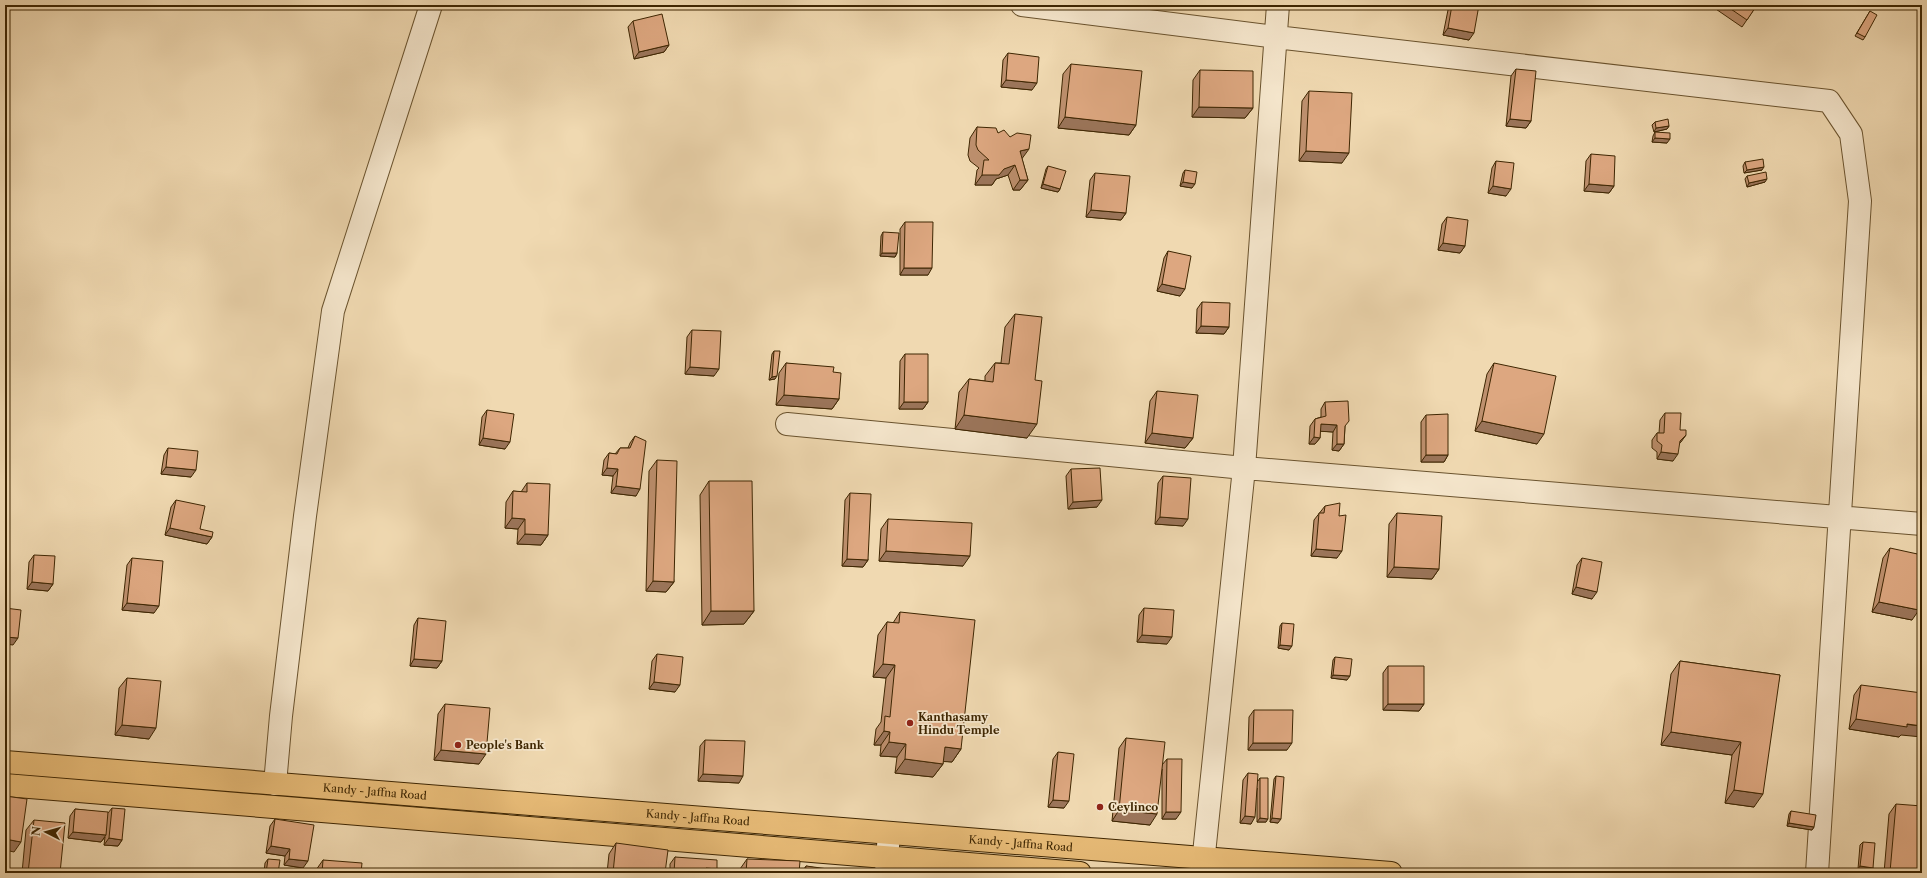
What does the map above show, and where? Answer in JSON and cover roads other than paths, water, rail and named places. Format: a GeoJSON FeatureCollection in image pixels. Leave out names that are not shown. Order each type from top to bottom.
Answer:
{"type":"FeatureCollection","features":[{"type":"Feature","properties":{"kind":"highway","name":"Kandy - Jaffna Road"},"geometry":{"type":"LineString","coordinates":[[5,762],[888,834],[1203,866],[1391,873]]}},
{"type":"Feature","properties":{"kind":"highway"},"geometry":{"type":"LineString","coordinates":[[5,785],[886,865],[1080,873]]}},
{"type":"Feature","properties":{"kind":"street"},"geometry":{"type":"LineString","coordinates":[[275,784],[281,716],[304,524],[333,311],[431,5]]}},
{"type":"Feature","properties":{"kind":"street"},"geometry":{"type":"LineString","coordinates":[[1022,5],[1276,37],[1829,101],[1851,134],[1860,201],[1817,873]]}},
{"type":"Feature","properties":{"kind":"street"},"geometry":{"type":"LineString","coordinates":[[1203,866],[1244,468],[1278,5]]}},
{"type":"Feature","properties":{"kind":"street"},"geometry":{"type":"LineString","coordinates":[[787,424],[1244,468],[1922,524]]}},
{"type":"Feature","properties":{"kind":"street"},"geometry":{"type":"LineString","coordinates":[[886,865],[888,834]]}},
{"type":"Feature","properties":{"kind":"place","name":"Kanthasamy Hindu Temple"},"geometry":{"type":"Point","coordinates":[910,723]}},
{"type":"Feature","properties":{"kind":"place","name":"People's Bank"},"geometry":{"type":"Point","coordinates":[458,745]}},
{"type":"Feature","properties":{"kind":"place","name":"Ceylinco"},"geometry":{"type":"Point","coordinates":[1100,807]}}]}
